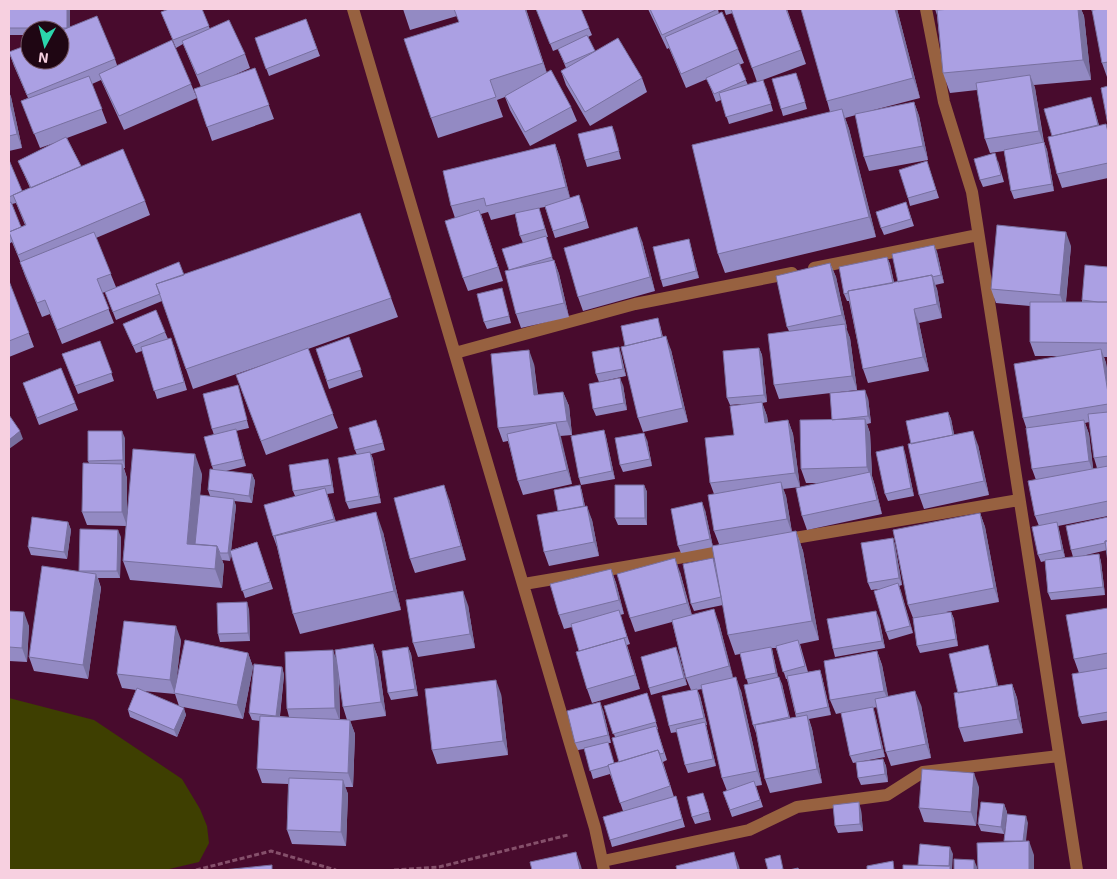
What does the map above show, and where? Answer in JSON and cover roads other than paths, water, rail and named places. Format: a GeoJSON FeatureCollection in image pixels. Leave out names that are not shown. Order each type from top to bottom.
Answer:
{"type":"FeatureCollection","features":[{"type":"Feature","properties":{"kind":"street"},"geometry":{"type":"LineString","coordinates":[[353,9],[596,828],[604,866],[749,830],[797,807],[887,795],[923,772],[1059,756]]}},
{"type":"Feature","properties":{"kind":"street"},"geometry":{"type":"LineString","coordinates":[[926,9],[944,102],[972,192],[1077,870]]}},
{"type":"Feature","properties":{"kind":"street"},"geometry":{"type":"LineString","coordinates":[[455,353],[635,304],[978,235]]}},
{"type":"Feature","properties":{"kind":"street"},"geometry":{"type":"LineString","coordinates":[[766,543],[1019,500]]}},
{"type":"Feature","properties":{"kind":"street"},"geometry":{"type":"LineString","coordinates":[[524,584],[747,546]]}}]}
